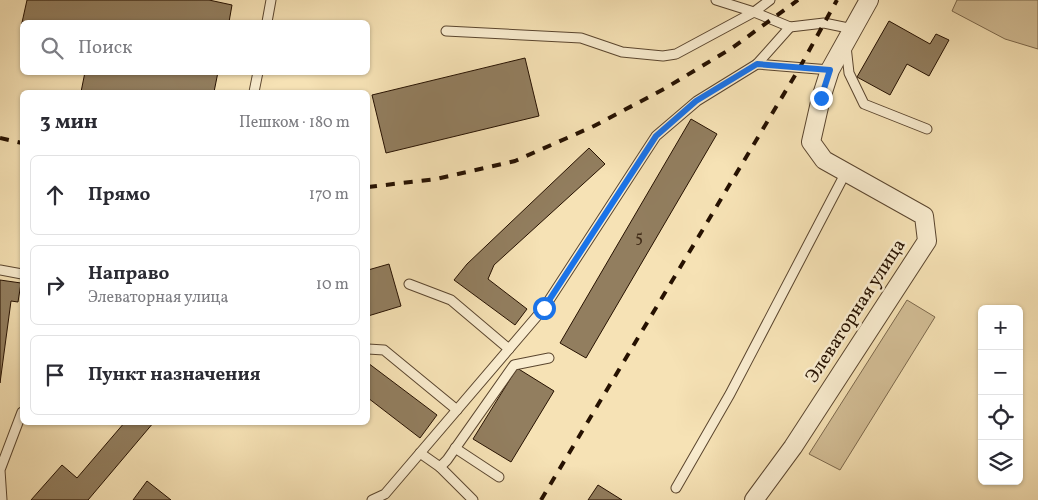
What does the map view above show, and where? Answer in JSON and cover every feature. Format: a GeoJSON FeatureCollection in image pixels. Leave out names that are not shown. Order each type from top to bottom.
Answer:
{"type":"FeatureCollection","features":[{"type":"Feature","properties":{"kind":"street"},"geometry":{"type":"LineString","coordinates":[[830,70],[869,0]]}},
{"type":"Feature","properties":{"kind":"street","name":"Элеваторная улица"},"geometry":{"type":"LineString","coordinates":[[754,500],[793,447],[927,241],[924,216],[824,160],[811,142],[821,98],[830,70]]}},
{"type":"Feature","properties":{"kind":"lane"},"geometry":{"type":"LineString","coordinates":[[267,20],[270,0]]}},
{"type":"Feature","properties":{"kind":"lane"},"geometry":{"type":"LineString","coordinates":[[716,0],[754,12],[790,27],[824,23],[849,35],[849,73],[864,104],[927,129]]}},
{"type":"Feature","properties":{"kind":"lane"},"geometry":{"type":"LineString","coordinates":[[446,31],[581,38],[622,52],[663,56],[676,54],[754,12],[770,0]]}},
{"type":"Feature","properties":{"kind":"lane"},"geometry":{"type":"LineString","coordinates":[[372,500],[382,497],[544,308],[656,136],[696,101],[757,64],[790,27]]}},
{"type":"Feature","properties":{"kind":"lane"},"geometry":{"type":"LineString","coordinates":[[757,64],[830,70]]}},
{"type":"Feature","properties":{"kind":"lane"},"geometry":{"type":"LineString","coordinates":[[254,90],[257,75]]}},
{"type":"Feature","properties":{"kind":"lane"},"geometry":{"type":"LineString","coordinates":[[676,488],[730,394],[846,172]]}},
{"type":"Feature","properties":{"kind":"lane"},"geometry":{"type":"LineString","coordinates":[[0,270],[20,274]]}},
{"type":"Feature","properties":{"kind":"lane"},"geometry":{"type":"LineString","coordinates":[[409,284],[451,300],[509,349]]}},
{"type":"Feature","properties":{"kind":"lane"},"geometry":{"type":"LineString","coordinates":[[370,349],[384,350],[457,410]]}},
{"type":"Feature","properties":{"kind":"lane"},"geometry":{"type":"LineString","coordinates":[[440,467],[514,365],[549,358]]}},
{"type":"Feature","properties":{"kind":"lane"},"geometry":{"type":"LineString","coordinates":[[2,500],[0,469],[20,417]]}},
{"type":"Feature","properties":{"kind":"lane"},"geometry":{"type":"LineString","coordinates":[[455,448],[499,477]]}},
{"type":"Feature","properties":{"kind":"lane"},"geometry":{"type":"LineString","coordinates":[[420,453],[440,467],[473,500]]}},
{"type":"Feature","properties":{"kind":"shaded area"},"geometry":{"type":"Polygon","coordinates":[[[957,0],[1038,0],[1038,49],[1005,39],[952,11],[957,0]]]}},
{"type":"Feature","properties":{"kind":"shaded area"},"geometry":{"type":"Polygon","coordinates":[[[907,300],[935,317],[840,470],[809,454],[907,300]]]}},
{"type":"Feature","properties":{"kind":"building"},"geometry":{"type":"Polygon","coordinates":[[[27,0],[209,0],[232,5],[229,20],[22,20],[27,0]]]}},
{"type":"Feature","properties":{"kind":"building"},"geometry":{"type":"Polygon","coordinates":[[[889,21],[930,44],[936,34],[949,40],[929,76],[907,64],[890,95],[857,77],[889,21]]]}},
{"type":"Feature","properties":{"kind":"building"},"geometry":{"type":"Polygon","coordinates":[[[525,58],[539,116],[386,153],[372,95],[525,58]]]}},
{"type":"Feature","properties":{"kind":"building"},"geometry":{"type":"Polygon","coordinates":[[[84,75],[217,75],[214,90],[81,90],[84,75]]]}},
{"type":"Feature","properties":{"kind":"building"},"geometry":{"type":"Polygon","coordinates":[[[691,119],[717,134],[586,358],[560,343],[691,119]]]}},
{"type":"Feature","properties":{"kind":"building"},"geometry":{"type":"Polygon","coordinates":[[[589,148],[605,164],[494,265],[488,279],[527,309],[515,325],[454,280],[467,264],[589,148]]]}},
{"type":"Feature","properties":{"kind":"building"},"geometry":{"type":"Polygon","coordinates":[[[389,264],[401,306],[370,315],[370,269],[389,264]]]}},
{"type":"Feature","properties":{"kind":"building"},"geometry":{"type":"Polygon","coordinates":[[[0,280],[20,283],[20,289],[18,302],[11,301],[0,383],[0,280]]]}},
{"type":"Feature","properties":{"kind":"building"},"geometry":{"type":"Polygon","coordinates":[[[370,365],[437,415],[420,438],[370,400],[370,365]]]}},
{"type":"Feature","properties":{"kind":"building"},"geometry":{"type":"Polygon","coordinates":[[[517,368],[554,391],[511,462],[473,439],[517,368]]]}},
{"type":"Feature","properties":{"kind":"building"},"geometry":{"type":"Polygon","coordinates":[[[122,425],[151,425],[88,500],[31,500],[62,465],[77,478],[122,425]]]}},
{"type":"Feature","properties":{"kind":"building"},"geometry":{"type":"Polygon","coordinates":[[[147,481],[171,500],[133,500],[147,481]]]}},
{"type":"Feature","properties":{"kind":"building"},"geometry":{"type":"Polygon","coordinates":[[[598,485],[622,500],[588,500],[598,485]]]}},
{"type":"Feature","properties":{"kind":"railway"},"geometry":{"type":"LineString","coordinates":[[370,187],[436,179],[515,161],[594,126],[664,89],[732,48],[798,0]]}},
{"type":"Feature","properties":{"kind":"railway"},"geometry":{"type":"LineString","coordinates":[[541,500],[800,67],[837,0]]}},
{"type":"Feature","properties":{"kind":"railway"},"geometry":{"type":"LineString","coordinates":[[0,138],[20,143]]}},
{"type":"Feature","properties":{"kind":"route"},"geometry":{"type":"LineString","coordinates":[[544,308],[656,136],[696,101],[736,79],[757,64],[830,70],[821,98]]}}]}
